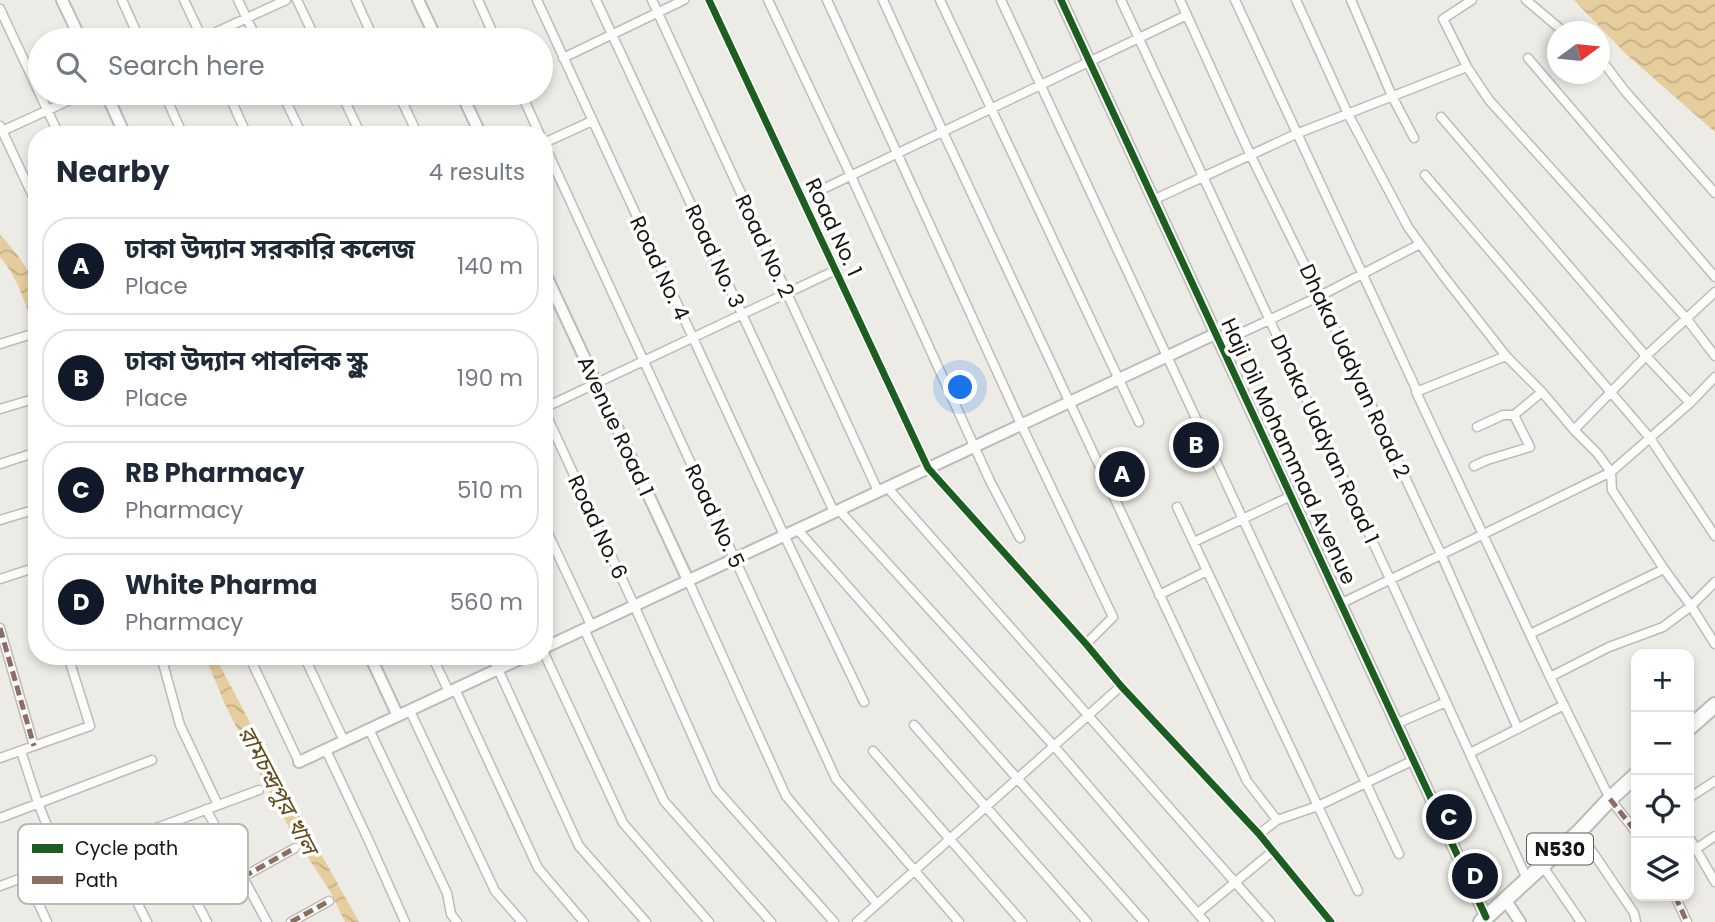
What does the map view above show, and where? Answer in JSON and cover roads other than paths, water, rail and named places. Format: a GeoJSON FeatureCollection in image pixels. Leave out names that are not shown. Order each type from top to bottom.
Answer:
{"type":"FeatureCollection","features":[{"type":"Feature","properties":{"kind":"highway"},"geometry":{"type":"LineString","coordinates":[[1694,724],[1715,705]]}},
{"type":"Feature","properties":{"kind":"highway","name":"N530"},"geometry":{"type":"LineString","coordinates":[[1484,920],[1631,780]]}},
{"type":"Feature","properties":{"kind":"street"},"geometry":{"type":"LineString","coordinates":[[62,0],[75,28]]}},
{"type":"Feature","properties":{"kind":"street"},"geometry":{"type":"LineString","coordinates":[[122,0],[135,28]]}},
{"type":"Feature","properties":{"kind":"street"},"geometry":{"type":"LineString","coordinates":[[184,0],[196,28]]}},
{"type":"Feature","properties":{"kind":"street"},"geometry":{"type":"LineString","coordinates":[[239,0],[252,28]]}},
{"type":"Feature","properties":{"kind":"street"},"geometry":{"type":"LineString","coordinates":[[226,28],[286,0]]}},
{"type":"Feature","properties":{"kind":"street"},"geometry":{"type":"LineString","coordinates":[[297,0],[310,28]]}},
{"type":"Feature","properties":{"kind":"street"},"geometry":{"type":"LineString","coordinates":[[356,0],[369,28]]}},
{"type":"Feature","properties":{"kind":"street"},"geometry":{"type":"LineString","coordinates":[[418,0],[431,28]]}},
{"type":"Feature","properties":{"kind":"street"},"geometry":{"type":"LineString","coordinates":[[478,0],[491,28]]}},
{"type":"Feature","properties":{"kind":"street","name":"Road No. 4"},"geometry":{"type":"LineString","coordinates":[[537,0],[550,28]]}},
{"type":"Feature","properties":{"kind":"street","name":"Road No. 3"},"geometry":{"type":"LineString","coordinates":[[596,0],[836,511],[1054,746],[1205,922]]}},
{"type":"Feature","properties":{"kind":"street","name":"Road No. 2"},"geometry":{"type":"LineString","coordinates":[[652,0],[787,293],[883,489],[1088,715],[1270,922]]}},
{"type":"Feature","properties":{"kind":"street"},"geometry":{"type":"LineString","coordinates":[[563,58],[684,0]]}},
{"type":"Feature","properties":{"kind":"street","name":"Road No. 1"},"geometry":{"type":"LineString","coordinates":[[709,0],[928,468],[1121,686],[1259,834],[1331,922]]}},
{"type":"Feature","properties":{"kind":"street"},"geometry":{"type":"LineString","coordinates":[[768,0],[990,481],[1020,538]]}},
{"type":"Feature","properties":{"kind":"street"},"geometry":{"type":"LineString","coordinates":[[827,0],[1021,424],[1114,617],[1086,645]]}},
{"type":"Feature","properties":{"kind":"street"},"geometry":{"type":"LineString","coordinates":[[883,0],[1247,781],[1278,820]]}},
{"type":"Feature","properties":{"kind":"street"},"geometry":{"type":"LineString","coordinates":[[940,0],[1139,422]]}},
{"type":"Feature","properties":{"kind":"street"},"geometry":{"type":"LineString","coordinates":[[1002,0],[1399,853]]}},
{"type":"Feature","properties":{"kind":"street","name":"Haji Dil Mohammad Avenue"},"geometry":{"type":"LineString","coordinates":[[1061,0],[1414,760],[1484,920]]}},
{"type":"Feature","properties":{"kind":"street","name":"Dhaka Uddyan Road 1"},"geometry":{"type":"LineString","coordinates":[[1121,0],[1527,879]]}},
{"type":"Feature","properties":{"kind":"street","name":"Dhaka Uddyan Road 2"},"geometry":{"type":"LineString","coordinates":[[1180,0],[1250,154],[1441,554],[1518,729]]}},
{"type":"Feature","properties":{"kind":"street"},"geometry":{"type":"LineString","coordinates":[[1235,0],[1550,677],[1610,799],[1631,826]]}},
{"type":"Feature","properties":{"kind":"street"},"geometry":{"type":"LineString","coordinates":[[1296,0],[1348,114],[1408,227],[1506,356],[1542,392],[1611,472],[1612,491],[1715,645]]}},
{"type":"Feature","properties":{"kind":"street"},"geometry":{"type":"LineString","coordinates":[[1351,0],[1392,96],[1414,138]]}},
{"type":"Feature","properties":{"kind":"street"},"geometry":{"type":"LineString","coordinates":[[1472,0],[1443,19],[1467,67],[1489,100],[1686,318],[1715,356]]}},
{"type":"Feature","properties":{"kind":"street"},"geometry":{"type":"LineString","coordinates":[[1526,0],[1551,21]]}},
{"type":"Feature","properties":{"kind":"street"},"geometry":{"type":"LineString","coordinates":[[0,9],[28,68]]}},
{"type":"Feature","properties":{"kind":"street"},"geometry":{"type":"LineString","coordinates":[[802,199],[1187,15]]}},
{"type":"Feature","properties":{"kind":"street","name":"Road No. 4"},"geometry":{"type":"LineString","coordinates":[[553,36],[784,536],[864,702]]}},
{"type":"Feature","properties":{"kind":"street"},"geometry":{"type":"LineString","coordinates":[[1528,58],[1715,277]]}},
{"type":"Feature","properties":{"kind":"street"},"geometry":{"type":"LineString","coordinates":[[1153,200],[1296,134],[1467,67]]}},
{"type":"Feature","properties":{"kind":"street"},"geometry":{"type":"LineString","coordinates":[[1610,71],[1715,193]]}},
{"type":"Feature","properties":{"kind":"street"},"geometry":{"type":"LineString","coordinates":[[46,105],[55,126]]}},
{"type":"Feature","properties":{"kind":"street"},"geometry":{"type":"LineString","coordinates":[[28,186],[1,130],[59,105]]}},
{"type":"Feature","properties":{"kind":"street"},"geometry":{"type":"LineString","coordinates":[[111,105],[121,126]]}},
{"type":"Feature","properties":{"kind":"street"},"geometry":{"type":"LineString","coordinates":[[169,105],[179,126]]}},
{"type":"Feature","properties":{"kind":"street"},"geometry":{"type":"LineString","coordinates":[[233,105],[243,126]]}},
{"type":"Feature","properties":{"kind":"street"},"geometry":{"type":"LineString","coordinates":[[288,105],[298,126]]}},
{"type":"Feature","properties":{"kind":"street"},"geometry":{"type":"LineString","coordinates":[[346,105],[356,126]]}},
{"type":"Feature","properties":{"kind":"street"},"geometry":{"type":"LineString","coordinates":[[404,105],[414,126]]}},
{"type":"Feature","properties":{"kind":"street"},"geometry":{"type":"LineString","coordinates":[[467,105],[477,126]]}},
{"type":"Feature","properties":{"kind":"street"},"geometry":{"type":"LineString","coordinates":[[526,105],[536,126]]}},
{"type":"Feature","properties":{"kind":"street"},"geometry":{"type":"LineString","coordinates":[[1441,117],[1646,356],[1690,403]]}},
{"type":"Feature","properties":{"kind":"street"},"geometry":{"type":"LineString","coordinates":[[553,140],[593,121]]}},
{"type":"Feature","properties":{"kind":"street","name":"Road No. 5"},"geometry":{"type":"LineString","coordinates":[[553,164],[836,779],[959,922]]}},
{"type":"Feature","properties":{"kind":"street"},"geometry":{"type":"LineString","coordinates":[[1425,175],[1650,438],[1715,537]]}},
{"type":"Feature","properties":{"kind":"street"},"geometry":{"type":"LineString","coordinates":[[553,644],[1167,356],[1270,320],[1420,244]]}},
{"type":"Feature","properties":{"kind":"street"},"geometry":{"type":"LineString","coordinates":[[553,405],[836,270]]}},
{"type":"Feature","properties":{"kind":"street","name":"Avenue Road 1"},"geometry":{"type":"LineString","coordinates":[[553,290],[688,580]]}},
{"type":"Feature","properties":{"kind":"street"},"geometry":{"type":"LineString","coordinates":[[1574,430],[1646,356],[1715,292]]}},
{"type":"Feature","properties":{"kind":"street"},"geometry":{"type":"LineString","coordinates":[[0,344],[28,335]]}},
{"type":"Feature","properties":{"kind":"street"},"geometry":{"type":"LineString","coordinates":[[1416,392],[1506,356]]}},
{"type":"Feature","properties":{"kind":"street"},"geometry":{"type":"LineString","coordinates":[[1340,604],[1611,472],[1690,403],[1715,377]]}},
{"type":"Feature","properties":{"kind":"street"},"geometry":{"type":"LineString","coordinates":[[1477,427],[1503,415],[1514,415],[1542,392]]}},
{"type":"Feature","properties":{"kind":"street"},"geometry":{"type":"LineString","coordinates":[[0,409],[28,401]]}},
{"type":"Feature","properties":{"kind":"street"},"geometry":{"type":"LineString","coordinates":[[1474,466],[1530,447],[1514,415]]}},
{"type":"Feature","properties":{"kind":"street","name":"Road No. 6"},"geometry":{"type":"LineString","coordinates":[[553,429],[716,789],[834,922]]}},
{"type":"Feature","properties":{"kind":"street"},"geometry":{"type":"LineString","coordinates":[[0,464],[28,455]]}},
{"type":"Feature","properties":{"kind":"street"},"geometry":{"type":"LineString","coordinates":[[1194,542],[1291,496]]}},
{"type":"Feature","properties":{"kind":"street"},"geometry":{"type":"LineString","coordinates":[[1177,507],[1358,891]]}},
{"type":"Feature","properties":{"kind":"street"},"geometry":{"type":"LineString","coordinates":[[0,520],[28,512]]}},
{"type":"Feature","properties":{"kind":"street"},"geometry":{"type":"LineString","coordinates":[[797,529],[1144,922]]}},
{"type":"Feature","properties":{"kind":"street"},"geometry":{"type":"LineString","coordinates":[[553,546],[664,801],[771,922]]}},
{"type":"Feature","properties":{"kind":"street"},"geometry":{"type":"LineString","coordinates":[[1530,634],[1664,569]]}},
{"type":"Feature","properties":{"kind":"street"},"geometry":{"type":"LineString","coordinates":[[0,579],[28,570]]}},
{"type":"Feature","properties":{"kind":"street"},"geometry":{"type":"LineString","coordinates":[[1159,595],[1207,571]]}},
{"type":"Feature","properties":{"kind":"street"},"geometry":{"type":"LineString","coordinates":[[688,580],[786,796],[877,904]]}},
{"type":"Feature","properties":{"kind":"street"},"geometry":{"type":"LineString","coordinates":[[1550,677],[1609,647],[1663,627],[1691,606],[1715,582]]}},
{"type":"Feature","properties":{"kind":"street"},"geometry":{"type":"LineString","coordinates":[[0,628],[34,746]]}},
{"type":"Feature","properties":{"kind":"street"},"geometry":{"type":"LineString","coordinates":[[0,758],[90,726],[71,665]]}},
{"type":"Feature","properties":{"kind":"street"},"geometry":{"type":"LineString","coordinates":[[163,665],[180,725],[218,805]]}},
{"type":"Feature","properties":{"kind":"street"},"geometry":{"type":"LineString","coordinates":[[253,665],[299,762],[507,665]]}},
{"type":"Feature","properties":{"kind":"street"},"geometry":{"type":"LineString","coordinates":[[308,665],[344,741]]}},
{"type":"Feature","properties":{"kind":"street"},"geometry":{"type":"LineString","coordinates":[[374,665],[398,716]]}},
{"type":"Feature","properties":{"kind":"street"},"geometry":{"type":"LineString","coordinates":[[437,665],[538,868],[584,922]]}},
{"type":"Feature","properties":{"kind":"street"},"geometry":{"type":"LineString","coordinates":[[496,665],[579,846],[646,922]]}},
{"type":"Feature","properties":{"kind":"street"},"geometry":{"type":"LineString","coordinates":[[550,665],[623,823],[709,922]]}},
{"type":"Feature","properties":{"kind":"street"},"geometry":{"type":"LineString","coordinates":[[857,922],[1121,686]]}},
{"type":"Feature","properties":{"kind":"street"},"geometry":{"type":"LineString","coordinates":[[1396,724],[1446,702]]}},
{"type":"Feature","properties":{"kind":"street"},"geometry":{"type":"LineString","coordinates":[[1470,753],[1564,705]]}},
{"type":"Feature","properties":{"kind":"street"},"geometry":{"type":"LineString","coordinates":[[410,711],[495,891],[522,922]]}},
{"type":"Feature","properties":{"kind":"street"},"geometry":{"type":"LineString","coordinates":[[914,725],[1087,922]]}},
{"type":"Feature","properties":{"kind":"street"},"geometry":{"type":"LineString","coordinates":[[369,729],[447,893],[450,914],[457,922]]}},
{"type":"Feature","properties":{"kind":"street"},"geometry":{"type":"LineString","coordinates":[[326,750],[405,922]]}},
{"type":"Feature","properties":{"kind":"street"},"geometry":{"type":"LineString","coordinates":[[21,751],[46,824]]}},
{"type":"Feature","properties":{"kind":"street"},"geometry":{"type":"LineString","coordinates":[[873,751],[1022,922]]}},
{"type":"Feature","properties":{"kind":"street"},"geometry":{"type":"LineString","coordinates":[[0,818],[152,760]]}},
{"type":"Feature","properties":{"kind":"street"},"geometry":{"type":"LineString","coordinates":[[1259,834],[1278,820],[1318,806],[1414,760]]}},
{"type":"Feature","properties":{"kind":"street"},"geometry":{"type":"LineString","coordinates":[[1694,795],[1715,781]]}},
{"type":"Feature","properties":{"kind":"street"},"geometry":{"type":"LineString","coordinates":[[166,824],[259,790]]}},
{"type":"Feature","properties":{"kind":"street"},"geometry":{"type":"LineString","coordinates":[[206,809],[214,824]]}},
{"type":"Feature","properties":{"kind":"street"},"geometry":{"type":"LineString","coordinates":[[1579,832],[1634,913],[1636,922]]}},
{"type":"Feature","properties":{"kind":"street"},"geometry":{"type":"LineString","coordinates":[[1696,849],[1715,836]]}},
{"type":"Feature","properties":{"kind":"street"},"geometry":{"type":"LineString","coordinates":[[1690,838],[1715,882]]}},
{"type":"Feature","properties":{"kind":"street"},"geometry":{"type":"LineString","coordinates":[[248,874],[295,848]]}},
{"type":"Feature","properties":{"kind":"street"},"geometry":{"type":"LineString","coordinates":[[1198,914],[1273,851]]}},
{"type":"Feature","properties":{"kind":"street"},"geometry":{"type":"LineString","coordinates":[[1707,868],[1715,863]]}},
{"type":"Feature","properties":{"kind":"street"},"geometry":{"type":"LineString","coordinates":[[1542,865],[1581,922]]}},
{"type":"Feature","properties":{"kind":"street"},"geometry":{"type":"LineString","coordinates":[[0,886],[18,879]]}},
{"type":"Feature","properties":{"kind":"street"},"geometry":{"type":"LineString","coordinates":[[248,886],[267,922]]}},
{"type":"Feature","properties":{"kind":"street"},"geometry":{"type":"LineString","coordinates":[[1505,899],[1520,922]]}},
{"type":"Feature","properties":{"kind":"street"},"geometry":{"type":"LineString","coordinates":[[291,922],[329,901]]}},
{"type":"Feature","properties":{"kind":"street"},"geometry":{"type":"LineString","coordinates":[[1677,901],[1687,922]]}},
{"type":"Feature","properties":{"kind":"street"},"geometry":{"type":"LineString","coordinates":[[39,904],[47,922]]}},
{"type":"Feature","properties":{"kind":"street"},"geometry":{"type":"LineString","coordinates":[[138,904],[147,922]]}},
{"type":"Feature","properties":{"kind":"street"},"geometry":{"type":"LineString","coordinates":[[198,904],[207,922]]}},
{"type":"Feature","properties":{"kind":"water"},"geometry":{"type":"Polygon","coordinates":[[[1574,0],[1715,0],[1715,132],[1610,37],[1610,21],[1594,21],[1574,0]]]}},
{"type":"Feature","properties":{"kind":"water"},"geometry":{"type":"Polygon","coordinates":[[[0,235],[28,272],[28,312],[18,285],[0,257],[0,235]]]}},
{"type":"Feature","properties":{"kind":"water","name":"রামচন্দ্রপুর খাল"},"geometry":{"type":"Polygon","coordinates":[[[209,665],[220,665],[359,922],[345,922],[330,891],[295,838],[224,702],[209,665]]]}},
{"type":"Feature","properties":{"kind":"place","name":"ঢাকা উদ্যান পাবলিক স্কুল"},"geometry":{"type":"Point","coordinates":[1196,445]}},
{"type":"Feature","properties":{"kind":"place","name":"ঢাকা উদ্যান সরকারি কলেজ"},"geometry":{"type":"Point","coordinates":[1122,474]}},
{"type":"Feature","properties":{"kind":"place","name":"RB Pharmacy"},"geometry":{"type":"Point","coordinates":[1449,817]}},
{"type":"Feature","properties":{"kind":"place","name":"White Pharma"},"geometry":{"type":"Point","coordinates":[1475,876]}}]}
